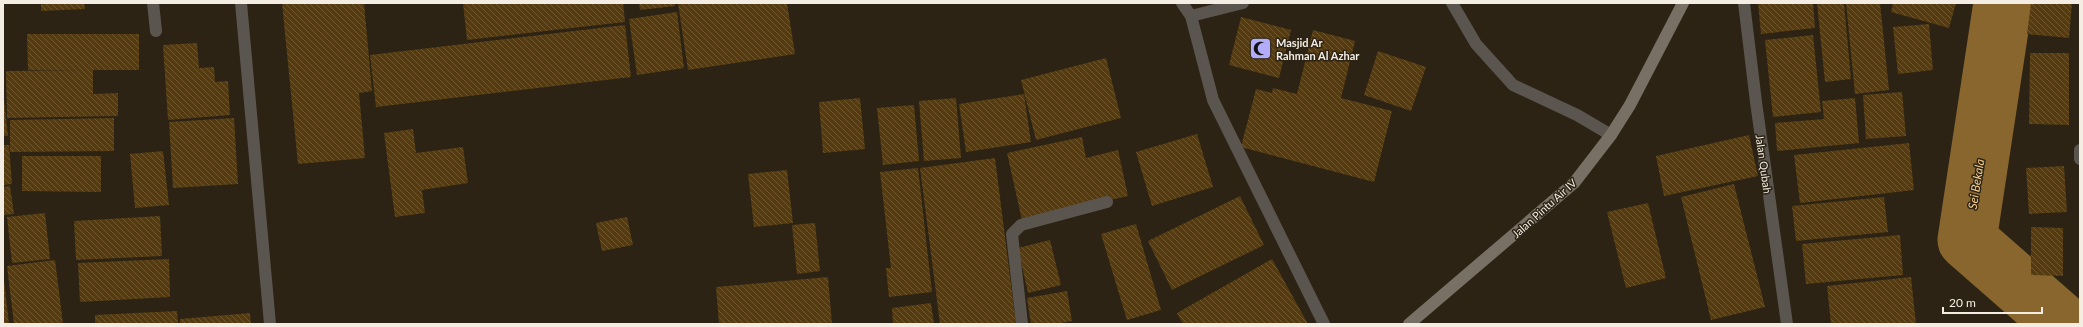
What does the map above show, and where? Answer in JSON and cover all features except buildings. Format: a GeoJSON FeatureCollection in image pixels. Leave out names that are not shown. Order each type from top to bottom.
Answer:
{"type":"FeatureCollection","features":[{"type":"Feature","properties":{"kind":"main road","name":"Jalan Pintu Air IV"},"geometry":{"type":"LineString","coordinates":[[1409,324],[1574,183],[1611,135],[1630,105],[1683,3]]}},
{"type":"Feature","properties":{"kind":"street"},"geometry":{"type":"LineString","coordinates":[[154,3],[156,31]]}},
{"type":"Feature","properties":{"kind":"street"},"geometry":{"type":"LineString","coordinates":[[241,3],[270,324]]}},
{"type":"Feature","properties":{"kind":"street"},"geometry":{"type":"LineString","coordinates":[[1182,3],[1191,16],[1213,100],[1324,324]]}},
{"type":"Feature","properties":{"kind":"street"},"geometry":{"type":"LineString","coordinates":[[1191,16],[1244,3]]}},
{"type":"Feature","properties":{"kind":"street"},"geometry":{"type":"LineString","coordinates":[[1452,3],[1476,44],[1513,85],[1577,116],[1611,135]]}},
{"type":"Feature","properties":{"kind":"street","name":"Jalan Qubah"},"geometry":{"type":"LineString","coordinates":[[1744,3],[1756,102],[1787,324]]}},
{"type":"Feature","properties":{"kind":"street"},"geometry":{"type":"LineString","coordinates":[[2080,150],[2080,160]]}},
{"type":"Feature","properties":{"kind":"street"},"geometry":{"type":"LineString","coordinates":[[1022,324],[1012,234],[1021,225],[1107,202]]}},
{"type":"Feature","properties":{"kind":"waterway","name":"Sei Bekala"},"geometry":{"type":"LineString","coordinates":[[2003,3],[1967,240],[2063,324]]}},
{"type":"Feature","properties":{"kind":"place","name":"Masjid Ar Rahman Al Azhar"},"geometry":{"type":"Point","coordinates":[1260,48]}}]}
